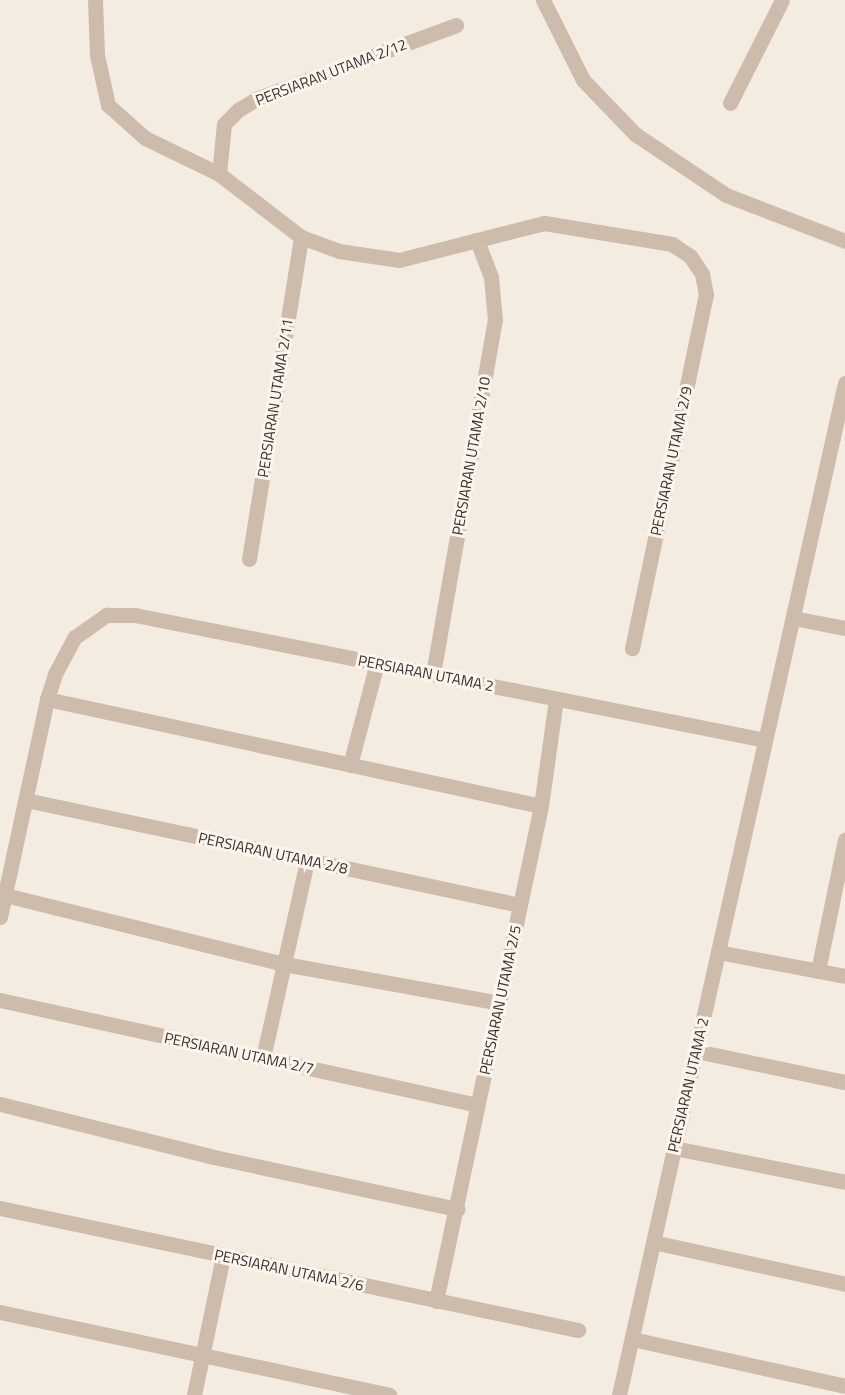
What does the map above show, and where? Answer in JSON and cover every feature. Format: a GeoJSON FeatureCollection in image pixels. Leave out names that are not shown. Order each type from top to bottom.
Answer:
{"type":"FeatureCollection","features":[{"type":"Feature","properties":{"kind":"street"},"geometry":{"type":"LineString","coordinates":[[95,0],[97,55],[108,105],[145,138],[219,174],[301,237],[339,251],[399,260],[477,240]]}},
{"type":"Feature","properties":{"kind":"street"},"geometry":{"type":"LineString","coordinates":[[543,0],[583,80],[635,134],[726,195],[845,241]]}},
{"type":"Feature","properties":{"kind":"street"},"geometry":{"type":"LineString","coordinates":[[730,103],[782,0]]}},
{"type":"Feature","properties":{"kind":"street","name":"PERSIARAN UTAMA 2/12"},"geometry":{"type":"LineString","coordinates":[[219,174],[224,124],[238,110],[258,98],[456,25]]}},
{"type":"Feature","properties":{"kind":"street","name":"PERSIARAN UTAMA 2/9"},"geometry":{"type":"LineString","coordinates":[[477,240],[544,223],[672,244],[690,256],[702,274],[706,294],[632,648]]}},
{"type":"Feature","properties":{"kind":"street","name":"PERSIARAN UTAMA 2/11"},"geometry":{"type":"LineString","coordinates":[[249,559],[301,237]]}},
{"type":"Feature","properties":{"kind":"street","name":"PERSIARAN UTAMA 2/10"},"geometry":{"type":"LineString","coordinates":[[434,674],[495,320],[491,277],[477,240]]}},
{"type":"Feature","properties":{"kind":"street","name":"PERSIARAN UTAMA 2"},"geometry":{"type":"LineString","coordinates":[[619,1395],[845,383]]}},
{"type":"Feature","properties":{"kind":"street","name":"PERSIARAN UTAMA 2"},"geometry":{"type":"LineString","coordinates":[[47,699],[69,647],[88,626],[107,615],[135,615],[765,740]]}},
{"type":"Feature","properties":{"kind":"street"},"geometry":{"type":"LineString","coordinates":[[793,618],[845,628]]}},
{"type":"Feature","properties":{"kind":"street"},"geometry":{"type":"LineString","coordinates":[[350,765],[377,663]]}},
{"type":"Feature","properties":{"kind":"street"},"geometry":{"type":"LineString","coordinates":[[0,917],[47,699],[541,806]]}},
{"type":"Feature","properties":{"kind":"street","name":"PERSIARAN UTAMA 2/5"},"geometry":{"type":"LineString","coordinates":[[436,1301],[541,806],[556,699]]}},
{"type":"Feature","properties":{"kind":"street","name":"PERSIARAN UTAMA 2/8"},"geometry":{"type":"LineString","coordinates":[[26,800],[520,905]]}},
{"type":"Feature","properties":{"kind":"street"},"geometry":{"type":"LineString","coordinates":[[818,971],[845,840]]}},
{"type":"Feature","properties":{"kind":"street"},"geometry":{"type":"LineString","coordinates":[[263,1058],[307,861]]}},
{"type":"Feature","properties":{"kind":"street"},"geometry":{"type":"LineString","coordinates":[[5,895],[284,964],[500,1003]]}},
{"type":"Feature","properties":{"kind":"street"},"geometry":{"type":"LineString","coordinates":[[718,952],[845,976]]}},
{"type":"Feature","properties":{"kind":"street","name":"PERSIARAN UTAMA 2/7"},"geometry":{"type":"LineString","coordinates":[[0,1000],[478,1105]]}},
{"type":"Feature","properties":{"kind":"street"},"geometry":{"type":"LineString","coordinates":[[696,1051],[845,1082]]}},
{"type":"Feature","properties":{"kind":"street"},"geometry":{"type":"LineString","coordinates":[[0,1104],[214,1156],[457,1209]]}},
{"type":"Feature","properties":{"kind":"street"},"geometry":{"type":"LineString","coordinates":[[674,1148],[845,1182]]}},
{"type":"Feature","properties":{"kind":"street","name":"PERSIARAN UTAMA 2/6"},"geometry":{"type":"LineString","coordinates":[[0,1208],[578,1330]]}},
{"type":"Feature","properties":{"kind":"street"},"geometry":{"type":"LineString","coordinates":[[653,1242],[845,1284]]}},
{"type":"Feature","properties":{"kind":"street"},"geometry":{"type":"LineString","coordinates":[[195,1395],[223,1256]]}},
{"type":"Feature","properties":{"kind":"street"},"geometry":{"type":"LineString","coordinates":[[0,1312],[390,1395]]}},
{"type":"Feature","properties":{"kind":"street"},"geometry":{"type":"LineString","coordinates":[[632,1339],[845,1386]]}}]}
